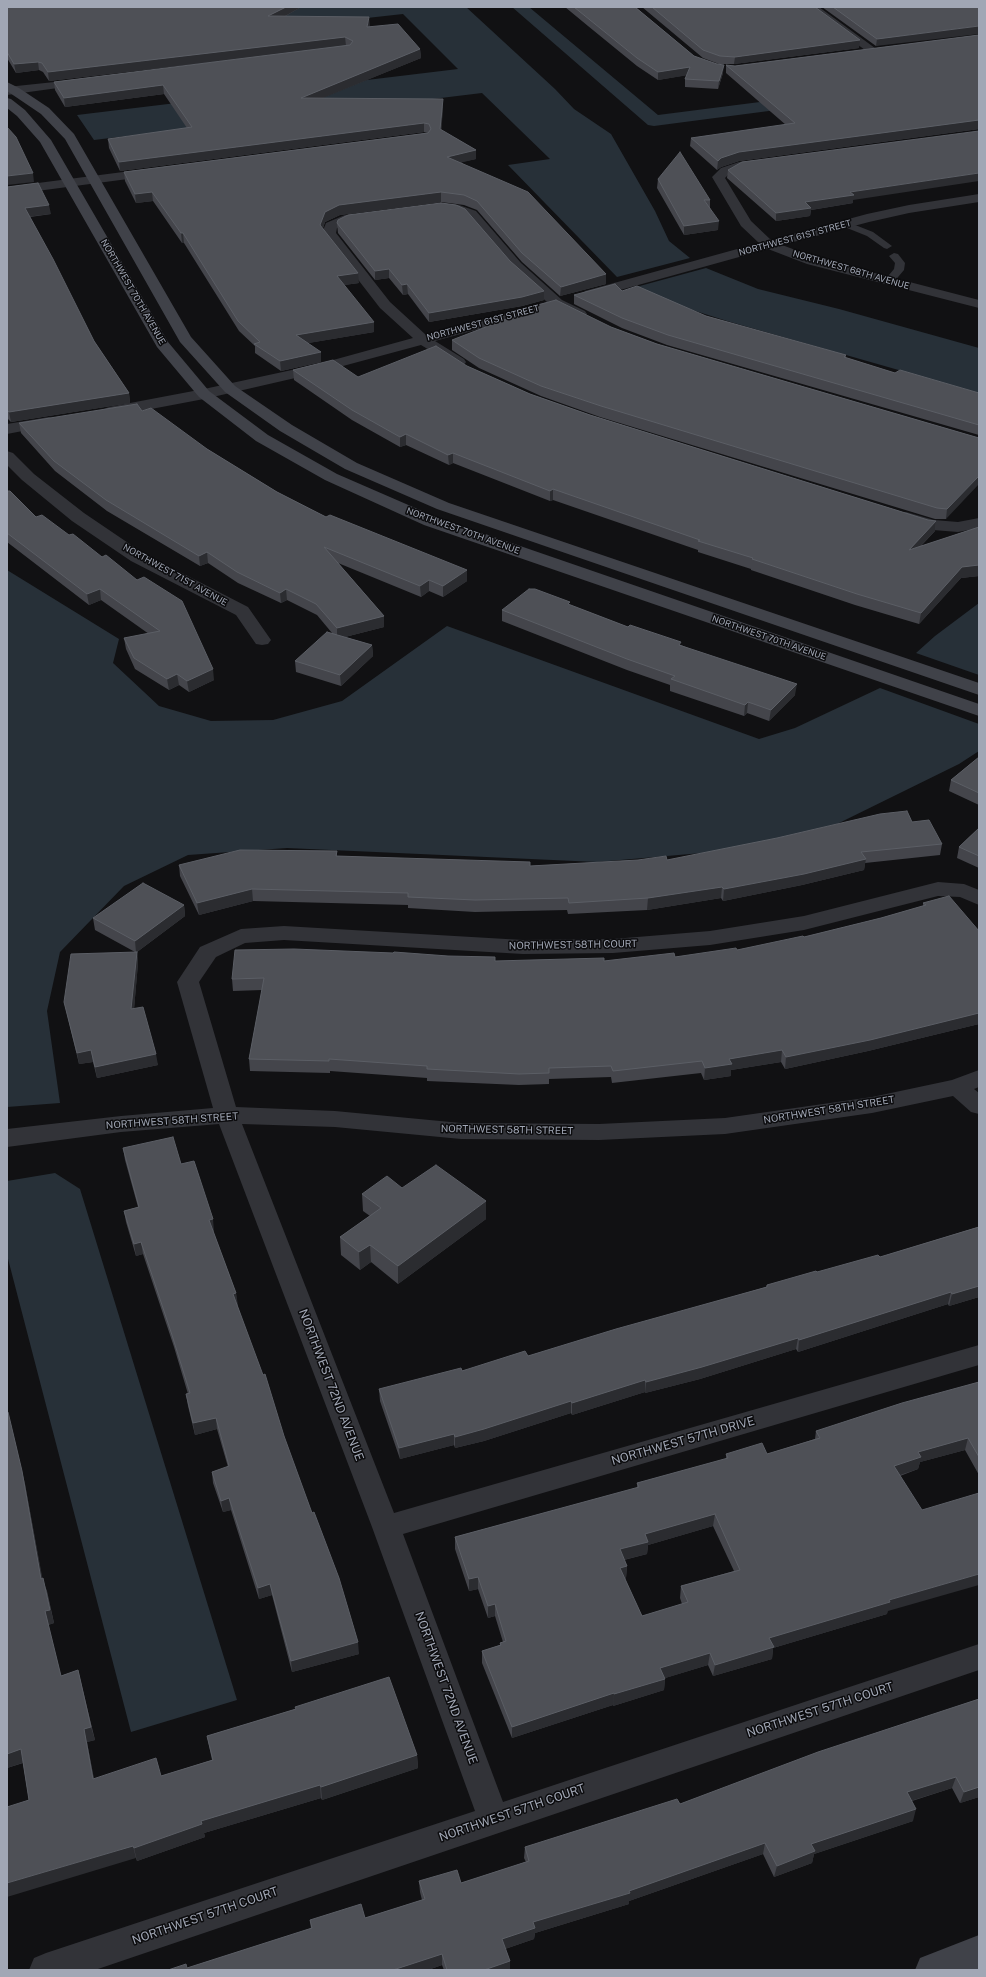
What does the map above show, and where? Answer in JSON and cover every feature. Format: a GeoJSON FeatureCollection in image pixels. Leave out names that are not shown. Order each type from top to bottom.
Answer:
{"type":"FeatureCollection","features":[{"type":"Feature","properties":{"kind":"street"},"geometry":{"type":"LineString","coordinates":[[812,7],[873,51]]}},
{"type":"Feature","properties":{"kind":"street"},"geometry":{"type":"LineString","coordinates":[[857,53],[888,49]]}},
{"type":"Feature","properties":{"kind":"street"},"geometry":{"type":"LineString","coordinates":[[10,89],[94,80]]}},
{"type":"Feature","properties":{"kind":"street","name":"NORTHWEST 70TH AVENUE"},"geometry":{"type":"LineString","coordinates":[[10,89],[45,111],[70,137],[185,339],[230,389],[286,428],[351,466],[444,506],[979,689]]}},
{"type":"Feature","properties":{"kind":"street","name":"NORTHWEST 70TH AVENUE"},"geometry":{"type":"LineString","coordinates":[[7,102],[21,113],[45,140],[162,344],[204,394],[262,438],[331,477],[430,521],[979,710]]}},
{"type":"Feature","properties":{"kind":"street","name":"NORTHWEST 68TH AVENUE"},"geometry":{"type":"LineString","coordinates":[[770,162],[739,166],[725,171],[718,177],[746,223],[768,245],[812,261],[979,304]]}},
{"type":"Feature","properties":{"kind":"street"},"geometry":{"type":"LineString","coordinates":[[7,191],[165,170]]}},
{"type":"Feature","properties":{"kind":"street","name":"NORTHWEST 61ST STREET"},"geometry":{"type":"LineString","coordinates":[[96,414],[230,389],[317,369],[846,224],[909,209],[979,198]]}},
{"type":"Feature","properties":{"kind":"street"},"geometry":{"type":"LineString","coordinates":[[426,209],[441,207],[459,209],[471,214],[516,266],[557,303],[590,319]]}},
{"type":"Feature","properties":{"kind":"street"},"geometry":{"type":"LineString","coordinates":[[382,215],[345,219],[331,226],[329,233],[385,305],[422,340],[473,372]]}},
{"type":"Feature","properties":{"kind":"street"},"geometry":{"type":"LineString","coordinates":[[7,429],[67,419]]}},
{"type":"Feature","properties":{"kind":"street","name":"NORTHWEST 71ST AVENUE"},"geometry":{"type":"LineString","coordinates":[[7,456],[28,477],[78,517],[137,557],[208,595],[242,611],[262,640]]}},
{"type":"Feature","properties":{"kind":"street"},"geometry":{"type":"LineString","coordinates":[[895,513],[933,525],[958,527],[979,523]]}},
{"type":"Feature","properties":{"kind":"street","name":"NORTHWEST 58TH COURT"},"geometry":{"type":"LineString","coordinates":[[208,952],[241,936],[284,933],[523,947],[613,946],[710,938],[804,923],[938,889],[964,891],[979,898]]}},
{"type":"Feature","properties":{"kind":"street","name":"NORTHWEST 72ND AVENUE"},"geometry":{"type":"LineString","coordinates":[[208,952],[188,982],[227,1115],[386,1527],[494,1819]]}},
{"type":"Feature","properties":{"kind":"street","name":"NORTHWEST 58TH STREET"},"geometry":{"type":"LineString","coordinates":[[7,1138],[120,1124],[227,1115],[335,1119],[461,1131],[599,1132],[725,1126],[872,1105],[956,1087],[979,1078]]}},
{"type":"Feature","properties":{"kind":"street"},"geometry":{"type":"LineString","coordinates":[[956,1087],[979,1106]]}},
{"type":"Feature","properties":{"kind":"street","name":"NORTHWEST 57TH DRIVE"},"geometry":{"type":"LineString","coordinates":[[386,1527],[979,1355]]}},
{"type":"Feature","properties":{"kind":"street","name":"NORTHWEST 57TH COURT"},"geometry":{"type":"LineString","coordinates":[[46,1970],[979,1657]]}},
{"type":"Feature","properties":{"kind":"street"},"geometry":{"type":"LineString","coordinates":[[932,1970],[979,1952]]}},
{"type":"Feature","properties":{"kind":"lane"},"geometry":{"type":"LineString","coordinates":[[846,224],[870,234],[887,246]]}},
{"type":"Feature","properties":{"kind":"lane"},"geometry":{"type":"LineString","coordinates":[[888,280],[899,270],[900,263],[894,256]]}},
{"type":"Feature","properties":{"kind":"shaded area"},"geometry":{"type":"Polygon","coordinates":[[[259,7],[466,7],[555,89],[574,109],[611,134],[655,211],[669,241],[690,258],[617,277],[508,165],[550,159],[482,93],[94,140],[77,115],[458,69],[403,14],[7,58],[7,35],[259,7]]]}},
{"type":"Feature","properties":{"kind":"shaded area"},"geometry":{"type":"Polygon","coordinates":[[[706,268],[758,289],[839,309],[979,348],[979,393],[727,321],[667,302],[636,287],[706,268]]]}},
{"type":"Feature","properties":{"kind":"shaded area"},"geometry":{"type":"Polygon","coordinates":[[[7,570],[119,639],[113,663],[159,706],[211,721],[273,720],[342,701],[447,626],[759,739],[795,728],[880,688],[979,724],[979,751],[959,764],[837,824],[725,851],[597,862],[287,848],[188,855],[124,886],[60,952],[47,1011],[60,1103],[7,1107],[7,570]]]}},
{"type":"Feature","properties":{"kind":"shaded area"},"geometry":{"type":"Polygon","coordinates":[[[979,603],[979,675],[916,653],[935,636],[979,603]]]}},
{"type":"Feature","properties":{"kind":"shaded area"},"geometry":{"type":"Polygon","coordinates":[[[55,1173],[80,1189],[237,1700],[131,1732],[7,1255],[7,1181],[55,1173]]]}},
{"type":"Feature","properties":{"kind":"building"},"geometry":{"type":"Polygon","coordinates":[[[7,7],[286,7],[268,16],[369,17],[367,27],[398,24],[420,49],[301,98],[443,99],[440,129],[476,150],[447,157],[528,192],[606,274],[561,287],[522,253],[477,201],[464,195],[441,192],[339,205],[325,212],[320,225],[358,273],[337,276],[374,322],[296,335],[321,352],[280,361],[254,344],[260,342],[238,321],[183,233],[181,233],[152,192],[135,194],[124,172],[428,133],[431,129],[429,124],[424,123],[119,162],[108,139],[192,127],[163,85],[64,98],[54,82],[350,45],[353,41],[345,37],[48,72],[42,63],[38,62],[14,64],[7,52],[7,7]]]}},
{"type":"Feature","properties":{"kind":"building"},"geometry":{"type":"Polygon","coordinates":[[[574,7],[635,7],[694,56],[724,65],[719,81],[685,79],[690,67],[658,72],[637,58],[574,7]]]}},
{"type":"Feature","properties":{"kind":"building"},"geometry":{"type":"Polygon","coordinates":[[[652,7],[815,7],[860,40],[735,57],[720,56],[703,50],[652,7]]]}},
{"type":"Feature","properties":{"kind":"building"},"geometry":{"type":"Polygon","coordinates":[[[833,7],[979,7],[979,26],[877,39],[833,7]]]}},
{"type":"Feature","properties":{"kind":"building"},"geometry":{"type":"Polygon","coordinates":[[[979,35],[979,120],[739,152],[721,158],[718,161],[691,138],[795,123],[726,65],[735,66],[979,35]]]}},
{"type":"Feature","properties":{"kind":"building"},"geometry":{"type":"Polygon","coordinates":[[[7,127],[16,137],[33,173],[7,176],[7,127]]]}},
{"type":"Feature","properties":{"kind":"building"},"geometry":{"type":"Polygon","coordinates":[[[979,131],[979,173],[850,192],[854,195],[805,202],[811,208],[776,213],[728,170],[742,162],[979,131]]]}},
{"type":"Feature","properties":{"kind":"building"},"geometry":{"type":"Polygon","coordinates":[[[680,152],[710,200],[704,200],[719,221],[684,226],[658,179],[680,152]]]}},
{"type":"Feature","properties":{"kind":"building"},"geometry":{"type":"Polygon","coordinates":[[[38,183],[49,205],[25,208],[53,259],[94,341],[129,393],[9,412],[7,410],[7,187],[38,183]]]}},
{"type":"Feature","properties":{"kind":"building"},"geometry":{"type":"Polygon","coordinates":[[[441,203],[456,205],[465,209],[510,261],[544,291],[522,297],[429,313],[407,284],[402,285],[389,269],[375,271],[337,223],[338,220],[348,215],[441,203]]]}},
{"type":"Feature","properties":{"kind":"building"},"geometry":{"type":"Polygon","coordinates":[[[615,284],[622,291],[637,286],[706,316],[846,355],[844,357],[895,373],[900,370],[979,393],[979,425],[668,335],[622,318],[574,295],[615,284]]]}},
{"type":"Feature","properties":{"kind":"building"},"geometry":{"type":"Polygon","coordinates":[[[556,300],[611,327],[657,344],[979,438],[979,476],[947,509],[937,508],[601,406],[541,386],[479,358],[452,340],[535,308],[534,306],[556,300]]]}},
{"type":"Feature","properties":{"kind":"building"},"geometry":{"type":"Polygon","coordinates":[[[436,346],[467,366],[530,394],[590,415],[928,520],[936,521],[909,550],[979,527],[979,565],[962,567],[921,613],[857,594],[752,559],[753,558],[698,541],[700,540],[553,489],[550,491],[453,453],[448,455],[406,434],[400,437],[352,410],[293,370],[333,360],[358,377],[436,346]]]}},
{"type":"Feature","properties":{"kind":"building"},"geometry":{"type":"Polygon","coordinates":[[[137,404],[142,411],[151,408],[207,449],[277,492],[326,517],[330,515],[467,570],[443,586],[429,580],[420,586],[324,547],[384,616],[337,628],[316,604],[286,589],[280,593],[237,572],[207,552],[199,556],[106,500],[54,461],[19,423],[137,404]]]}},
{"type":"Feature","properties":{"kind":"building"},"geometry":{"type":"Polygon","coordinates":[[[7,491],[10,491],[36,517],[42,515],[69,535],[73,534],[102,557],[106,555],[137,580],[144,577],[182,601],[213,669],[187,681],[177,674],[167,679],[134,658],[124,638],[160,631],[100,589],[87,594],[7,533],[7,491]]]}},
{"type":"Feature","properties":{"kind":"building"},"geometry":{"type":"Polygon","coordinates":[[[529,589],[535,589],[570,602],[568,604],[628,627],[630,625],[681,642],[679,645],[797,684],[771,710],[748,702],[745,705],[671,679],[675,676],[627,659],[502,610],[529,589]]]}},
{"type":"Feature","properties":{"kind":"building"},"geometry":{"type":"Polygon","coordinates":[[[327,632],[372,645],[340,675],[295,661],[327,632]]]}},
{"type":"Feature","properties":{"kind":"building"},"geometry":{"type":"Polygon","coordinates":[[[979,757],[979,793],[951,780],[979,757]]]}},
{"type":"Feature","properties":{"kind":"building"},"geometry":{"type":"Polygon","coordinates":[[[907,811],[912,822],[929,820],[942,844],[861,852],[866,859],[804,874],[724,889],[722,887],[648,898],[569,903],[568,898],[475,900],[408,897],[408,893],[252,889],[197,903],[179,865],[240,850],[337,851],[336,856],[530,862],[530,866],[638,860],[666,856],[667,860],[777,838],[880,814],[907,811]]]}},
{"type":"Feature","properties":{"kind":"building"},"geometry":{"type":"Polygon","coordinates":[[[979,828],[979,856],[959,847],[979,828]]]}},
{"type":"Feature","properties":{"kind":"building"},"geometry":{"type":"Polygon","coordinates":[[[143,883],[184,905],[135,941],[93,918],[143,883]]]}},
{"type":"Feature","properties":{"kind":"building"},"geometry":{"type":"Polygon","coordinates":[[[949,896],[979,931],[979,1013],[870,1040],[786,1057],[782,1050],[729,1059],[732,1064],[705,1068],[702,1061],[613,1071],[611,1066],[549,1068],[549,1073],[519,1074],[427,1069],[427,1066],[329,1059],[329,1061],[249,1059],[264,978],[232,979],[235,950],[294,949],[394,952],[448,956],[495,957],[495,961],[604,958],[604,961],[674,953],[675,957],[736,948],[737,950],[804,937],[881,918],[926,905],[923,903],[949,896]]]}},
{"type":"Feature","properties":{"kind":"building"},"geometry":{"type":"Polygon","coordinates":[[[137,952],[131,1009],[143,1007],[156,1054],[95,1067],[91,1050],[77,1053],[64,1002],[71,954],[137,952]]]}},
{"type":"Feature","properties":{"kind":"building"},"geometry":{"type":"Polygon","coordinates":[[[173,1137],[181,1164],[194,1161],[213,1219],[209,1220],[236,1293],[233,1294],[263,1375],[265,1374],[284,1436],[312,1513],[314,1512],[339,1578],[358,1642],[291,1661],[270,1584],[258,1588],[229,1498],[221,1501],[212,1472],[229,1466],[216,1418],[193,1423],[186,1394],[190,1393],[172,1335],[141,1242],[134,1244],[124,1211],[139,1207],[123,1148],[173,1137]]]}},
{"type":"Feature","properties":{"kind":"building"},"geometry":{"type":"Polygon","coordinates":[[[436,1165],[486,1201],[398,1266],[370,1245],[359,1252],[340,1237],[381,1208],[362,1194],[387,1176],[402,1188],[436,1165]]]}},
{"type":"Feature","properties":{"kind":"building"},"geometry":{"type":"Polygon","coordinates":[[[979,1227],[979,1286],[952,1294],[951,1292],[799,1340],[798,1338],[646,1382],[645,1380],[572,1403],[571,1401],[455,1437],[454,1434],[399,1448],[379,1389],[461,1368],[462,1371],[525,1351],[528,1356],[616,1329],[767,1287],[767,1285],[878,1255],[880,1257],[979,1227]]]}},
{"type":"Feature","properties":{"kind":"building"},"geometry":{"type":"Polygon","coordinates":[[[979,1382],[979,1457],[968,1438],[918,1452],[921,1457],[894,1466],[922,1510],[979,1493],[979,1574],[889,1600],[890,1602],[769,1638],[774,1647],[715,1665],[710,1653],[660,1668],[665,1679],[614,1693],[512,1727],[482,1651],[501,1645],[500,1643],[506,1641],[495,1604],[488,1606],[478,1577],[469,1579],[455,1537],[639,1487],[637,1483],[728,1458],[726,1454],[762,1443],[767,1454],[820,1438],[816,1431],[902,1403],[979,1382]],[[715,1514],[645,1534],[648,1542],[620,1549],[627,1566],[620,1568],[642,1616],[688,1602],[681,1586],[740,1570],[715,1514]]]}},
{"type":"Feature","properties":{"kind":"building"},"geometry":{"type":"Polygon","coordinates":[[[7,1412],[22,1471],[41,1579],[43,1578],[50,1610],[45,1611],[61,1676],[78,1670],[91,1727],[84,1729],[93,1779],[156,1758],[161,1776],[213,1760],[207,1736],[296,1709],[295,1707],[389,1677],[417,1755],[321,1787],[320,1785],[201,1821],[202,1824],[134,1848],[133,1846],[7,1883],[7,1807],[29,1800],[21,1749],[7,1754],[7,1412]]]}},
{"type":"Feature","properties":{"kind":"building"},"geometry":{"type":"Polygon","coordinates":[[[979,1699],[979,1787],[964,1792],[956,1777],[907,1792],[916,1809],[811,1844],[815,1851],[777,1866],[765,1843],[629,1891],[630,1893],[533,1922],[535,1928],[502,1939],[510,1961],[484,1970],[447,1970],[442,1954],[393,1970],[168,1970],[186,1964],[187,1968],[312,1928],[310,1920],[361,1904],[365,1918],[425,1899],[419,1881],[457,1870],[461,1883],[529,1861],[525,1847],[677,1799],[680,1804],[818,1752],[979,1699]]]}},
{"type":"Feature","properties":{"kind":"waterway"},"geometry":{"type":"LineString","coordinates":[[520,7],[654,121],[807,101]]}}]}
